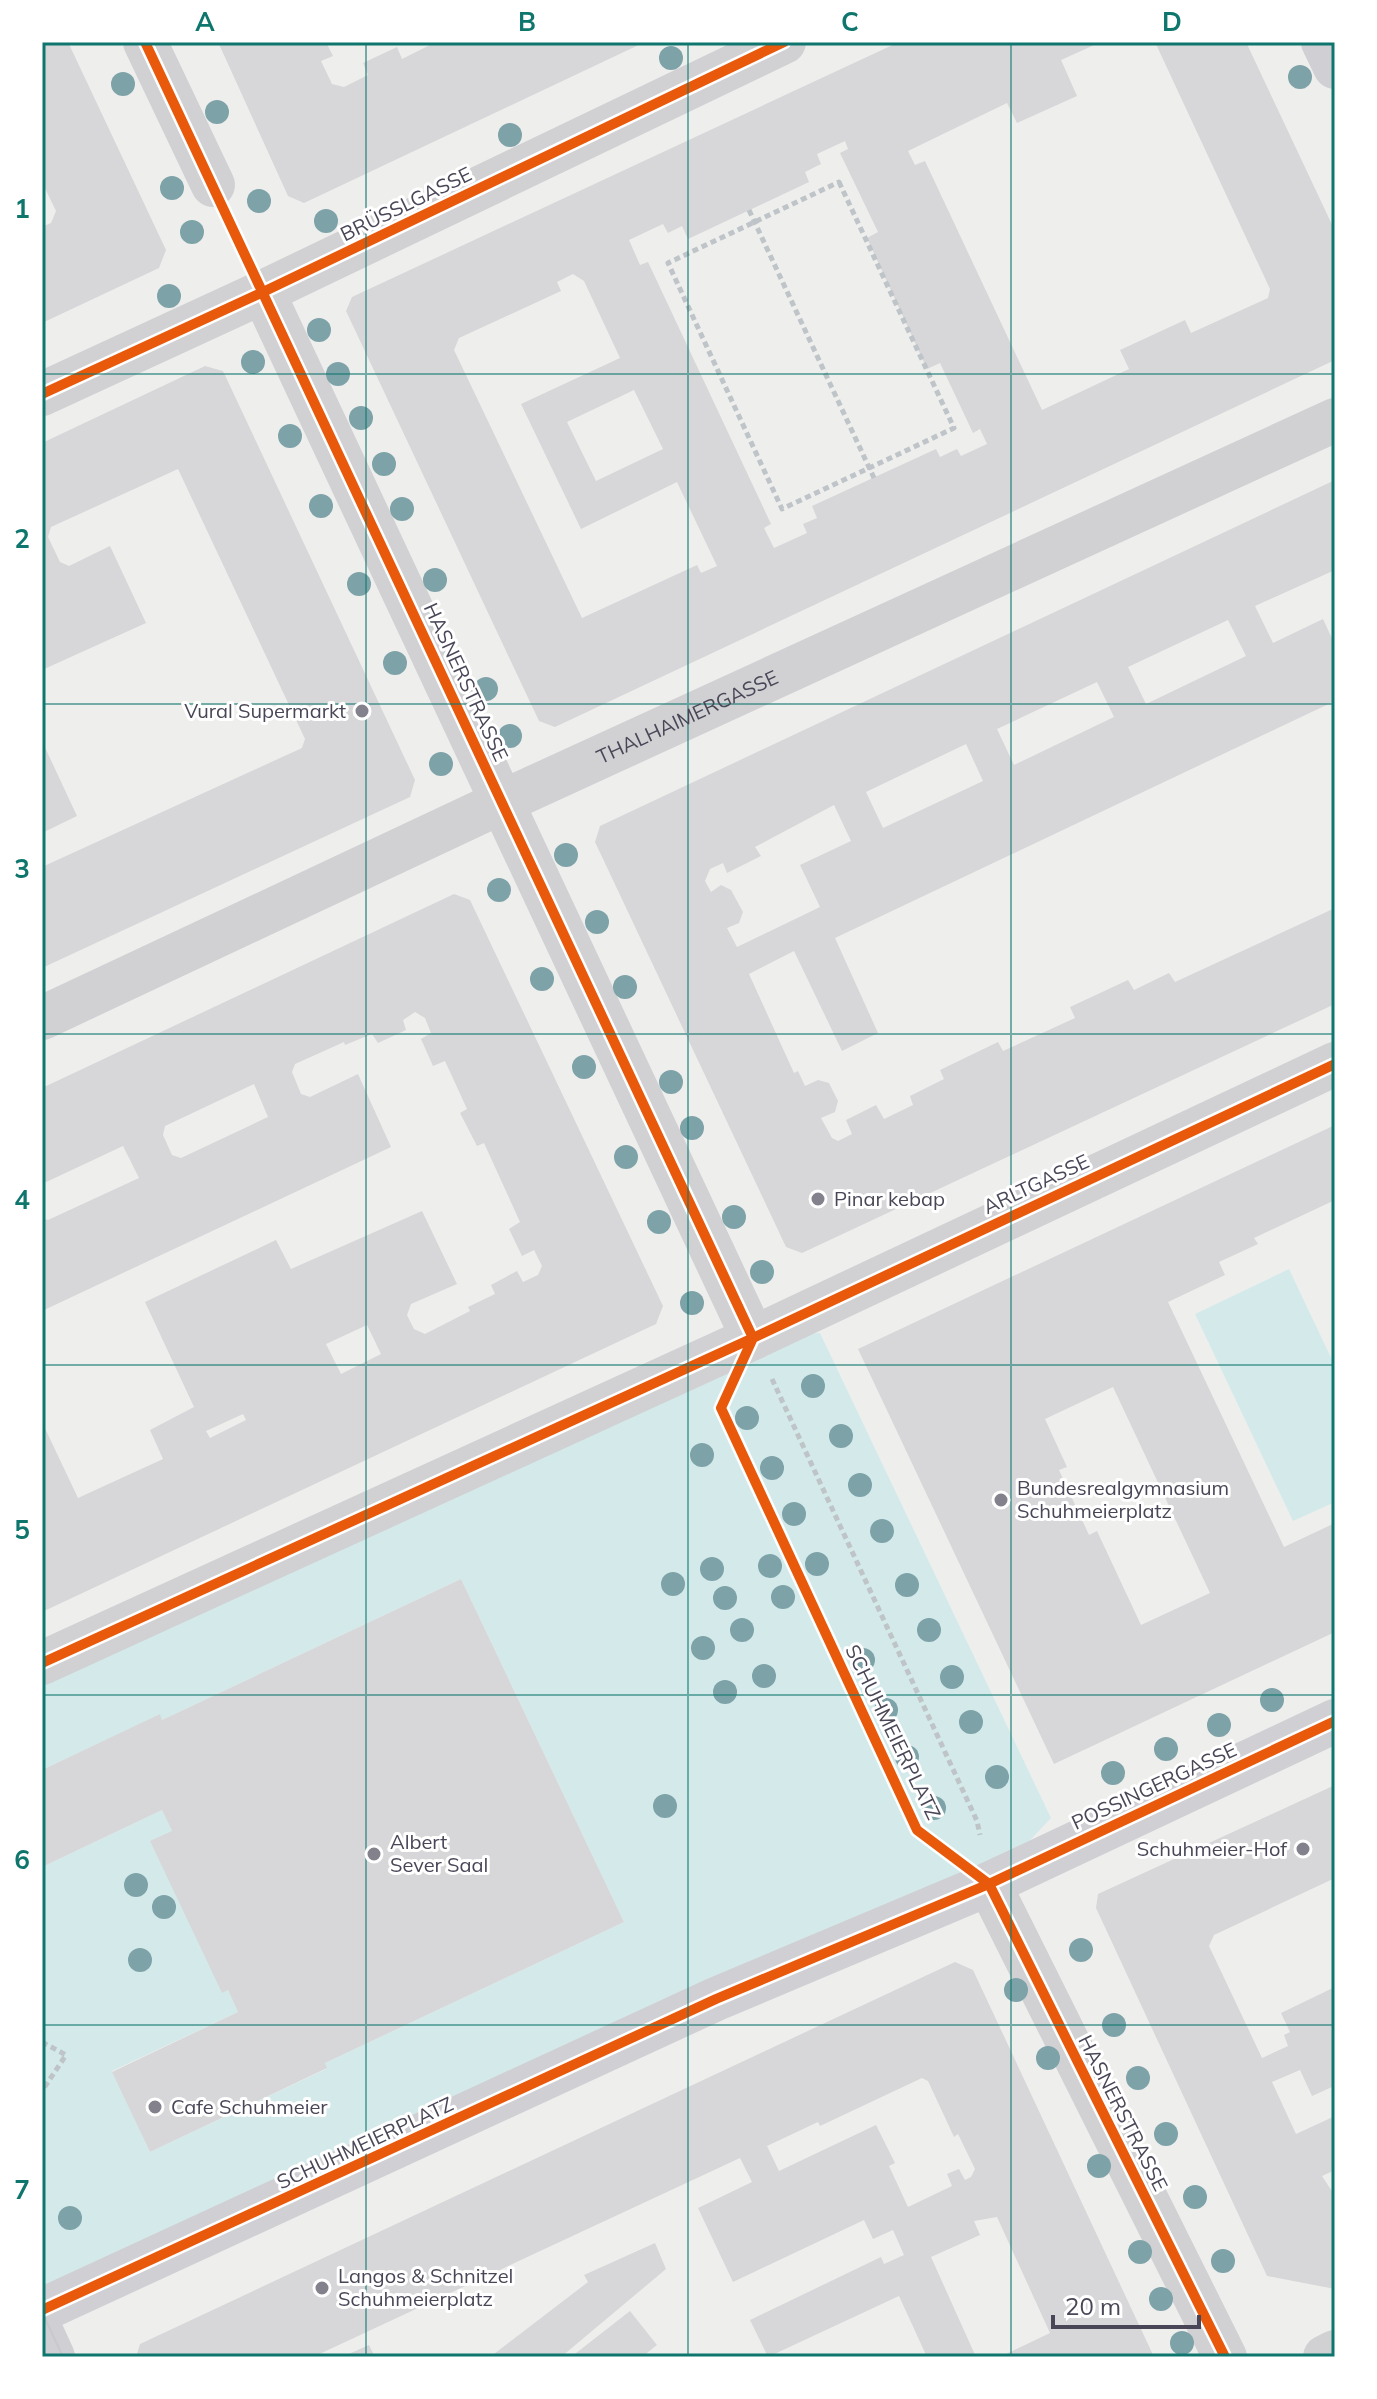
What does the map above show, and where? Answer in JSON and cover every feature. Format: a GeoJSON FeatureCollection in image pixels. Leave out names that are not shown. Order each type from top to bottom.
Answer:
{"type":"FeatureCollection","features":[{"type":"Feature","properties":{"kind":"main road"},"geometry":{"type":"LineString","coordinates":[[1323,42],[1335,67]]}},
{"type":"Feature","properties":{"kind":"main road","name":"POSSINGERGASSE"},"geometry":{"type":"LineString","coordinates":[[989,1884],[1335,1721]]}},
{"type":"Feature","properties":{"kind":"main road","name":"SCHUHMEIERPLATZ"},"geometry":{"type":"LineString","coordinates":[[42,2310],[716,1999],[989,1884]]}},
{"type":"Feature","properties":{"kind":"main road"},"geometry":{"type":"LineString","coordinates":[[42,2333],[53,2357]]}},
{"type":"Feature","properties":{"kind":"street"},"geometry":{"type":"LineString","coordinates":[[145,42],[213,185]]}},
{"type":"Feature","properties":{"kind":"street","name":"BRÜSSLGASSE"},"geometry":{"type":"LineString","coordinates":[[42,394],[263,292],[784,42]]}},
{"type":"Feature","properties":{"kind":"street","name":"HASNERSTRASSE"},"geometry":{"type":"LineString","coordinates":[[263,292],[753,1338]]}},
{"type":"Feature","properties":{"kind":"street","name":"THALHAIMERGASSE"},"geometry":{"type":"LineString","coordinates":[[42,1018],[502,802],[1335,420]]}},
{"type":"Feature","properties":{"kind":"street","name":"ARLTGASSE"},"geometry":{"type":"LineString","coordinates":[[753,1338],[1335,1064]]}},
{"type":"Feature","properties":{"kind":"street"},"geometry":{"type":"LineString","coordinates":[[42,1663],[753,1338]]}},
{"type":"Feature","properties":{"kind":"street","name":"HASNERSTRASSE"},"geometry":{"type":"LineString","coordinates":[[989,1884],[1225,2357]]}},
{"type":"Feature","properties":{"kind":"street"},"geometry":{"type":"LineString","coordinates":[[1325,2357],[1335,2352]]}},
{"type":"Feature","properties":{"kind":"path"},"geometry":{"type":"LineString","coordinates":[[839,182],[954,428],[870,467],[782,509],[668,263],[839,182]]}},
{"type":"Feature","properties":{"kind":"path"},"geometry":{"type":"LineString","coordinates":[[749,210],[874,478]]}},
{"type":"Feature","properties":{"kind":"path"},"geometry":{"type":"LineString","coordinates":[[42,2042],[66,2055],[42,2091]]}},
{"type":"Feature","properties":{"kind":"shaded area"},"geometry":{"type":"Polygon","coordinates":[[[1289,1269],[1335,1366],[1335,1502],[1293,1521],[1195,1314],[1289,1269]]]}},
{"type":"Feature","properties":{"kind":"shaded area"},"geometry":{"type":"Polygon","coordinates":[[[820,1333],[1051,1818],[989,1884],[42,2310],[42,1867],[162,1810],[172,1831],[222,1992],[228,1990],[238,2012],[112,2071],[150,2152],[326,2069],[325,2063],[624,1922],[461,1579],[162,1720],[159,1715],[42,1770],[42,1663],[753,1338],[820,1333]]]}},
{"type":"Feature","properties":{"kind":"building"},"geometry":{"type":"Polygon","coordinates":[[[42,42],[68,42],[166,250],[159,268],[42,323],[42,227],[51,223],[56,211],[42,182],[42,42]]]}},
{"type":"Feature","properties":{"kind":"building"},"geometry":{"type":"Polygon","coordinates":[[[218,42],[326,42],[333,56],[321,61],[332,84],[344,87],[368,75],[363,63],[397,47],[402,59],[436,42],[645,42],[304,203],[288,196],[218,42]]]}},
{"type":"Feature","properties":{"kind":"building"},"geometry":{"type":"Polygon","coordinates":[[[899,42],[1101,42],[1061,60],[1077,96],[1017,123],[1007,103],[908,151],[915,165],[925,161],[1042,410],[1129,369],[1120,350],[1185,320],[1191,333],[1268,298],[1270,289],[1155,42],[1246,42],[1335,231],[1335,360],[555,727],[539,721],[346,311],[352,297],[899,42]],[[845,141],[817,154],[821,164],[805,172],[809,182],[688,239],[682,226],[668,233],[663,224],[629,240],[640,265],[648,262],[771,524],[764,528],[774,548],[807,533],[803,524],[817,518],[812,506],[936,449],[940,457],[957,449],[961,456],[987,444],[980,429],[973,433],[940,363],[927,369],[867,238],[878,232],[840,153],[848,149],[845,141]],[[573,274],[557,282],[561,291],[459,338],[454,350],[582,618],[697,565],[701,573],[717,566],[677,482],[581,529],[521,404],[620,358],[584,281],[573,274]],[[634,390],[567,422],[596,481],[663,449],[634,390]]]}},
{"type":"Feature","properties":{"kind":"building"},"geometry":{"type":"Polygon","coordinates":[[[205,366],[223,371],[415,780],[410,797],[42,968],[42,867],[302,748],[305,739],[178,469],[51,527],[48,537],[60,562],[69,566],[110,546],[146,623],[42,670],[42,443],[205,366]]]}},
{"type":"Feature","properties":{"kind":"building"},"geometry":{"type":"Polygon","coordinates":[[[1335,480],[1335,570],[1255,606],[1273,643],[1323,619],[1335,645],[1335,701],[835,938],[878,1033],[842,1051],[794,951],[749,974],[794,1073],[798,1071],[805,1086],[818,1080],[829,1083],[838,1101],[835,1112],[821,1118],[832,1138],[838,1141],[852,1134],[846,1120],[876,1105],[884,1119],[913,1105],[910,1096],[944,1079],[940,1070],[998,1042],[1003,1051],[1075,1018],[1070,1007],[1128,980],[1134,990],[1169,973],[1175,982],[1335,908],[1335,1004],[802,1253],[786,1247],[595,842],[600,826],[1335,480]],[[1228,620],[1128,667],[1146,704],[1246,656],[1228,620]],[[1097,682],[997,729],[1014,765],[1114,717],[1097,682]],[[966,744],[866,792],[883,828],[983,781],[966,744]],[[834,805],[755,847],[761,856],[727,873],[723,863],[710,869],[705,881],[711,892],[721,885],[731,890],[743,912],[739,923],[727,928],[737,947],[820,907],[800,865],[851,841],[834,805]]]}},
{"type":"Feature","properties":{"kind":"building"},"geometry":{"type":"Polygon","coordinates":[[[42,741],[77,816],[42,833],[42,741]]]}},
{"type":"Feature","properties":{"kind":"building"},"geometry":{"type":"Polygon","coordinates":[[[454,894],[470,900],[663,1306],[656,1324],[42,1612],[42,1422],[78,1498],[163,1459],[150,1430],[194,1407],[145,1302],[276,1240],[291,1269],[422,1211],[457,1284],[411,1304],[407,1315],[414,1329],[425,1334],[495,1294],[491,1285],[517,1271],[523,1282],[538,1275],[542,1266],[534,1250],[522,1256],[509,1229],[520,1222],[484,1143],[477,1146],[460,1113],[467,1109],[445,1061],[433,1066],[421,1039],[431,1033],[425,1018],[415,1012],[403,1020],[406,1030],[378,1043],[372,1034],[345,1045],[344,1042],[295,1064],[292,1072],[301,1094],[310,1097],[358,1074],[391,1147],[42,1311],[42,1218],[48,1220],[139,1178],[123,1146],[42,1184],[42,1088],[454,894]],[[254,1084],[165,1126],[163,1135],[172,1155],[181,1158],[268,1117],[254,1084]],[[367,1325],[326,1344],[341,1374],[381,1354],[367,1325]],[[243,1414],[206,1431],[210,1438],[246,1420],[243,1414]]]}},
{"type":"Feature","properties":{"kind":"building","name":"Bundesrealgymnasium Schuhmeierplatz"},"geometry":{"type":"Polygon","coordinates":[[[1335,1125],[1335,1200],[1254,1238],[1258,1244],[1219,1262],[1225,1275],[1168,1302],[1284,1547],[1335,1523],[1335,1632],[1054,1764],[858,1349],[1335,1125]],[[1113,1387],[1045,1419],[1067,1467],[1059,1470],[1089,1535],[1097,1531],[1141,1625],[1210,1593],[1113,1387]]]}},
{"type":"Feature","properties":{"kind":"building","name":"Albert Sever Saal"},"geometry":{"type":"Polygon","coordinates":[[[461,1579],[624,1922],[325,2063],[327,2068],[150,2152],[112,2072],[238,2012],[228,1990],[222,1993],[150,1841],[172,1831],[162,1810],[42,1867],[42,1770],[160,1714],[162,1720],[461,1579]]]}},
{"type":"Feature","properties":{"kind":"building"},"geometry":{"type":"Polygon","coordinates":[[[1335,1785],[1335,1878],[1214,1935],[1209,1946],[1262,2058],[1288,2046],[1284,2035],[1290,2032],[1281,2013],[1335,1987],[1335,2027],[1331,2028],[1335,2037],[1335,2095],[1332,2087],[1312,2096],[1300,2070],[1272,2082],[1296,2134],[1335,2116],[1335,2170],[1322,2176],[1335,2196],[1335,2289],[1267,2276],[1096,1908],[1098,1894],[1335,1785]]]}},
{"type":"Feature","properties":{"kind":"building"},"geometry":{"type":"Polygon","coordinates":[[[955,1962],[973,1970],[1154,2357],[1000,2357],[1050,2333],[997,2217],[974,2221],[980,2235],[931,2257],[976,2357],[921,2357],[926,2355],[899,2296],[768,2357],[750,2320],[881,2257],[884,2264],[904,2255],[893,2230],[873,2239],[864,2220],[733,2282],[698,2208],[752,2182],[740,2158],[313,2357],[136,2357],[140,2344],[955,1962]],[[922,2078],[820,2126],[818,2122],[767,2146],[779,2171],[876,2125],[895,2163],[889,2166],[908,2207],[952,2186],[947,2174],[959,2169],[965,2180],[971,2177],[975,2169],[958,2134],[954,2137],[928,2081],[922,2078]]]}},
{"type":"Feature","properties":{"kind":"building"},"geometry":{"type":"Polygon","coordinates":[[[655,2243],[666,2269],[561,2357],[490,2357],[588,2282],[584,2275],[655,2243]]]}},
{"type":"Feature","properties":{"kind":"building"},"geometry":{"type":"Polygon","coordinates":[[[630,2311],[657,2345],[642,2357],[571,2357],[630,2311]]]}},
{"type":"Feature","properties":{"kind":"building"},"geometry":{"type":"Polygon","coordinates":[[[369,2345],[375,2357],[342,2357],[369,2345]]]}},
{"type":"Feature","properties":{"kind":"tram line"},"geometry":{"type":"LineString","coordinates":[[42,2312],[63,2357]]}},
{"type":"Feature","properties":{"kind":"cycle path"},"geometry":{"type":"LineString","coordinates":[[145,42],[753,1338]]}},
{"type":"Feature","properties":{"kind":"cycle path"},"geometry":{"type":"LineString","coordinates":[[42,394],[263,292],[784,42]]}},
{"type":"Feature","properties":{"kind":"cycle path"},"geometry":{"type":"LineString","coordinates":[[42,1663],[753,1338],[1335,1064]]}},
{"type":"Feature","properties":{"kind":"cycle path"},"geometry":{"type":"LineString","coordinates":[[753,1338],[721,1408],[917,1830],[989,1884],[1225,2357]]}},
{"type":"Feature","properties":{"kind":"cycle path"},"geometry":{"type":"LineString","coordinates":[[42,2310],[716,1999],[989,1884],[1335,1721]]}},
{"type":"Feature","properties":{"kind":"place","name":"Vural Supermarkt"},"geometry":{"type":"Point","coordinates":[362,711]}},
{"type":"Feature","properties":{"kind":"place","name":"Pinar kebap"},"geometry":{"type":"Point","coordinates":[818,1199]}},
{"type":"Feature","properties":{"kind":"place","name":"Bundesrealgymnasium Schuhmeierplatz"},"geometry":{"type":"Point","coordinates":[1001,1500]}},
{"type":"Feature","properties":{"kind":"place","name":"Schuhmeier-Hof"},"geometry":{"type":"Point","coordinates":[1303,1849]}},
{"type":"Feature","properties":{"kind":"place","name":"Albert Sever Saal"},"geometry":{"type":"Point","coordinates":[374,1854]}},
{"type":"Feature","properties":{"kind":"place","name":"Cafe Schuhmeier"},"geometry":{"type":"Point","coordinates":[155,2107]}},
{"type":"Feature","properties":{"kind":"place","name":"Langos & Schnitzel Schuhmeierplatz"},"geometry":{"type":"Point","coordinates":[322,2288]}}]}
